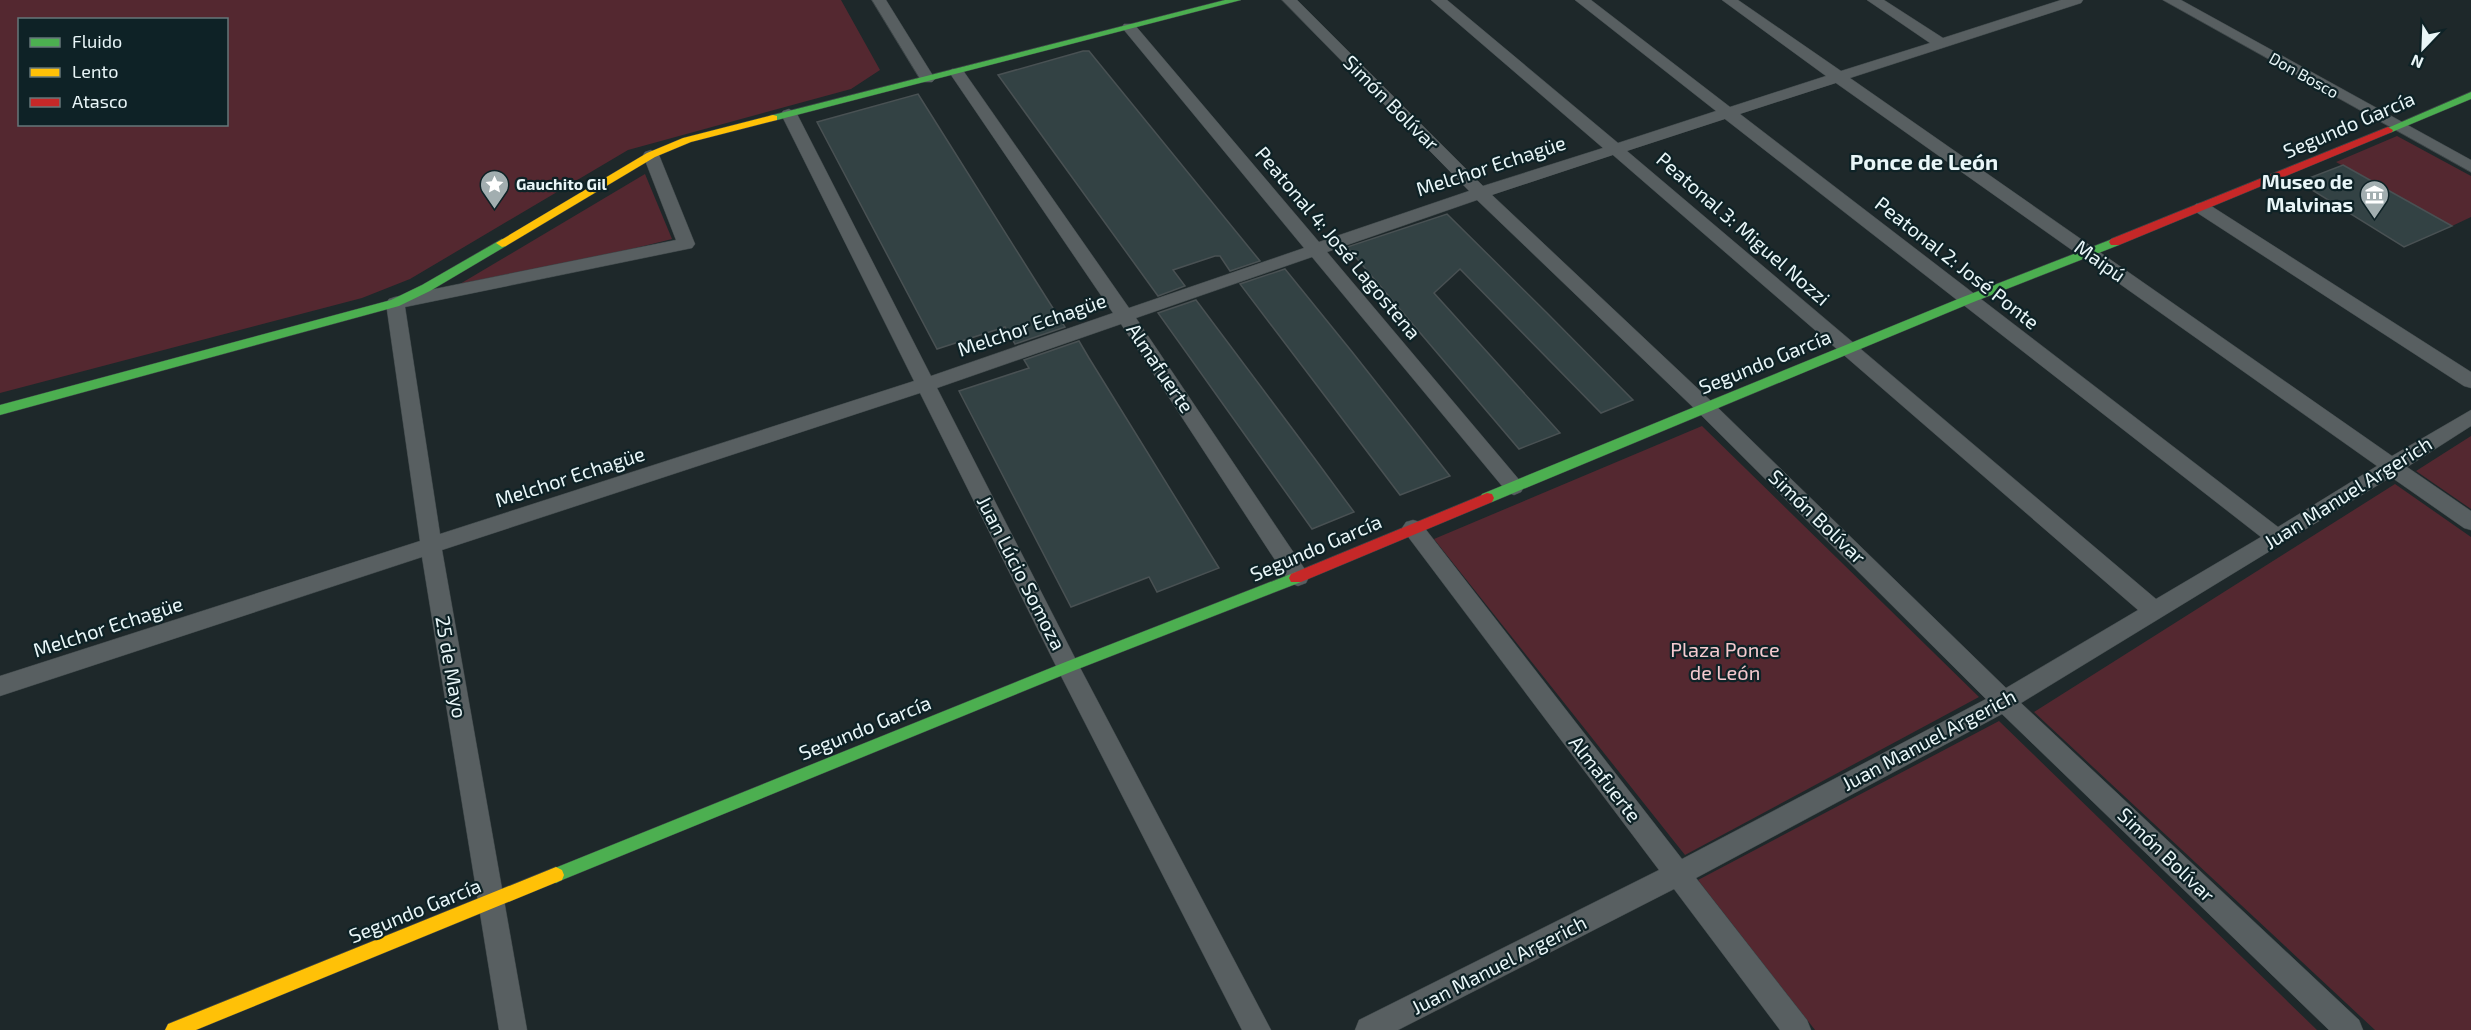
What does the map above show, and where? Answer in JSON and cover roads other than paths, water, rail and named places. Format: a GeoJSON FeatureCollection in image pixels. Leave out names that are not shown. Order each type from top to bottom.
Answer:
{"type":"FeatureCollection","features":[{"type":"Feature","properties":{"kind":"street"},"geometry":{"type":"LineString","coordinates":[[879,0],[927,79]]}},
{"type":"Feature","properties":{"kind":"street"},"geometry":{"type":"LineString","coordinates":[[395,303],[426,288],[651,155],[687,140],[1236,0]]}},
{"type":"Feature","properties":{"kind":"street","name":"Simón Bolívar"},"geometry":{"type":"LineString","coordinates":[[1289,0],[1480,193],[1705,407],[2004,701],[2349,1030]]}},
{"type":"Feature","properties":{"kind":"street","name":"Peatonal 3: Miguel Nozzi"},"geometry":{"type":"LineString","coordinates":[[1438,0],[1617,149],[1847,350],[2152,610]]}},
{"type":"Feature","properties":{"kind":"street","name":"Peatonal 2: José Ponte"},"geometry":{"type":"LineString","coordinates":[[1582,0],[2277,538]]}},
{"type":"Feature","properties":{"kind":"street","name":"Maipú"},"geometry":{"type":"LineString","coordinates":[[1729,0],[2471,522]]}},
{"type":"Feature","properties":{"kind":"street"},"geometry":{"type":"LineString","coordinates":[[1874,0],[1942,44]]}},
{"type":"Feature","properties":{"kind":"street","name":"Melchor Echagüe"},"geometry":{"type":"LineString","coordinates":[[0,686],[927,384],[1480,193],[2076,0]]}},
{"type":"Feature","properties":{"kind":"street","name":"Don Bosco"},"geometry":{"type":"LineString","coordinates":[[2169,0],[2471,167]]}},
{"type":"Feature","properties":{"kind":"street","name":"Peatonal 4: José Lagostena"},"geometry":{"type":"LineString","coordinates":[[1129,27],[1514,487]]}},
{"type":"Feature","properties":{"kind":"street","name":"Almafuerte"},"geometry":{"type":"LineString","coordinates":[[957,72],[1125,316],[1298,578]]}},
{"type":"Feature","properties":{"kind":"street","name":"Segundo García"},"geometry":{"type":"LineString","coordinates":[[174,1030],[1068,667],[1298,578],[1705,407],[1967,300],[2202,208],[2471,95]]}},
{"type":"Feature","properties":{"kind":"street","name":"Juan Lúcio Somoza"},"geometry":{"type":"LineString","coordinates":[[789,114],[1068,667],[1257,1030]]}},
{"type":"Feature","properties":{"kind":"street"},"geometry":{"type":"LineString","coordinates":[[0,410],[395,303],[686,244],[651,155]]}},
{"type":"Feature","properties":{"kind":"street"},"geometry":{"type":"LineString","coordinates":[[2202,208],[2471,381]]}},
{"type":"Feature","properties":{"kind":"street","name":"25 de Mayo"},"geometry":{"type":"LineString","coordinates":[[395,303],[431,546],[513,1030]]}},
{"type":"Feature","properties":{"kind":"street","name":"Juan Manuel Argerich"},"geometry":{"type":"LineString","coordinates":[[1370,1030],[1678,874],[2004,701],[2152,610],[2277,538],[2471,417]]}},
{"type":"Feature","properties":{"kind":"street","name":"Almafuerte"},"geometry":{"type":"LineString","coordinates":[[1413,528],[1797,1030]]}},
{"type":"Feature","properties":{"kind":"place","name":"Gauchito Gil"},"geometry":{"type":"Point","coordinates":[495,210]}},
{"type":"Feature","properties":{"kind":"place","name":"Museo de Malvinas"},"geometry":{"type":"Point","coordinates":[2374,220]}},
{"type":"Feature","properties":{"kind":"district","name":"Ponce de León"},"geometry":{"type":"Point","coordinates":[1924,162]}},
{"type":"Feature","properties":{"kind":"park label","name":"Plaza Ponce de León"},"geometry":{"type":"Point","coordinates":[1725,662]}}]}
